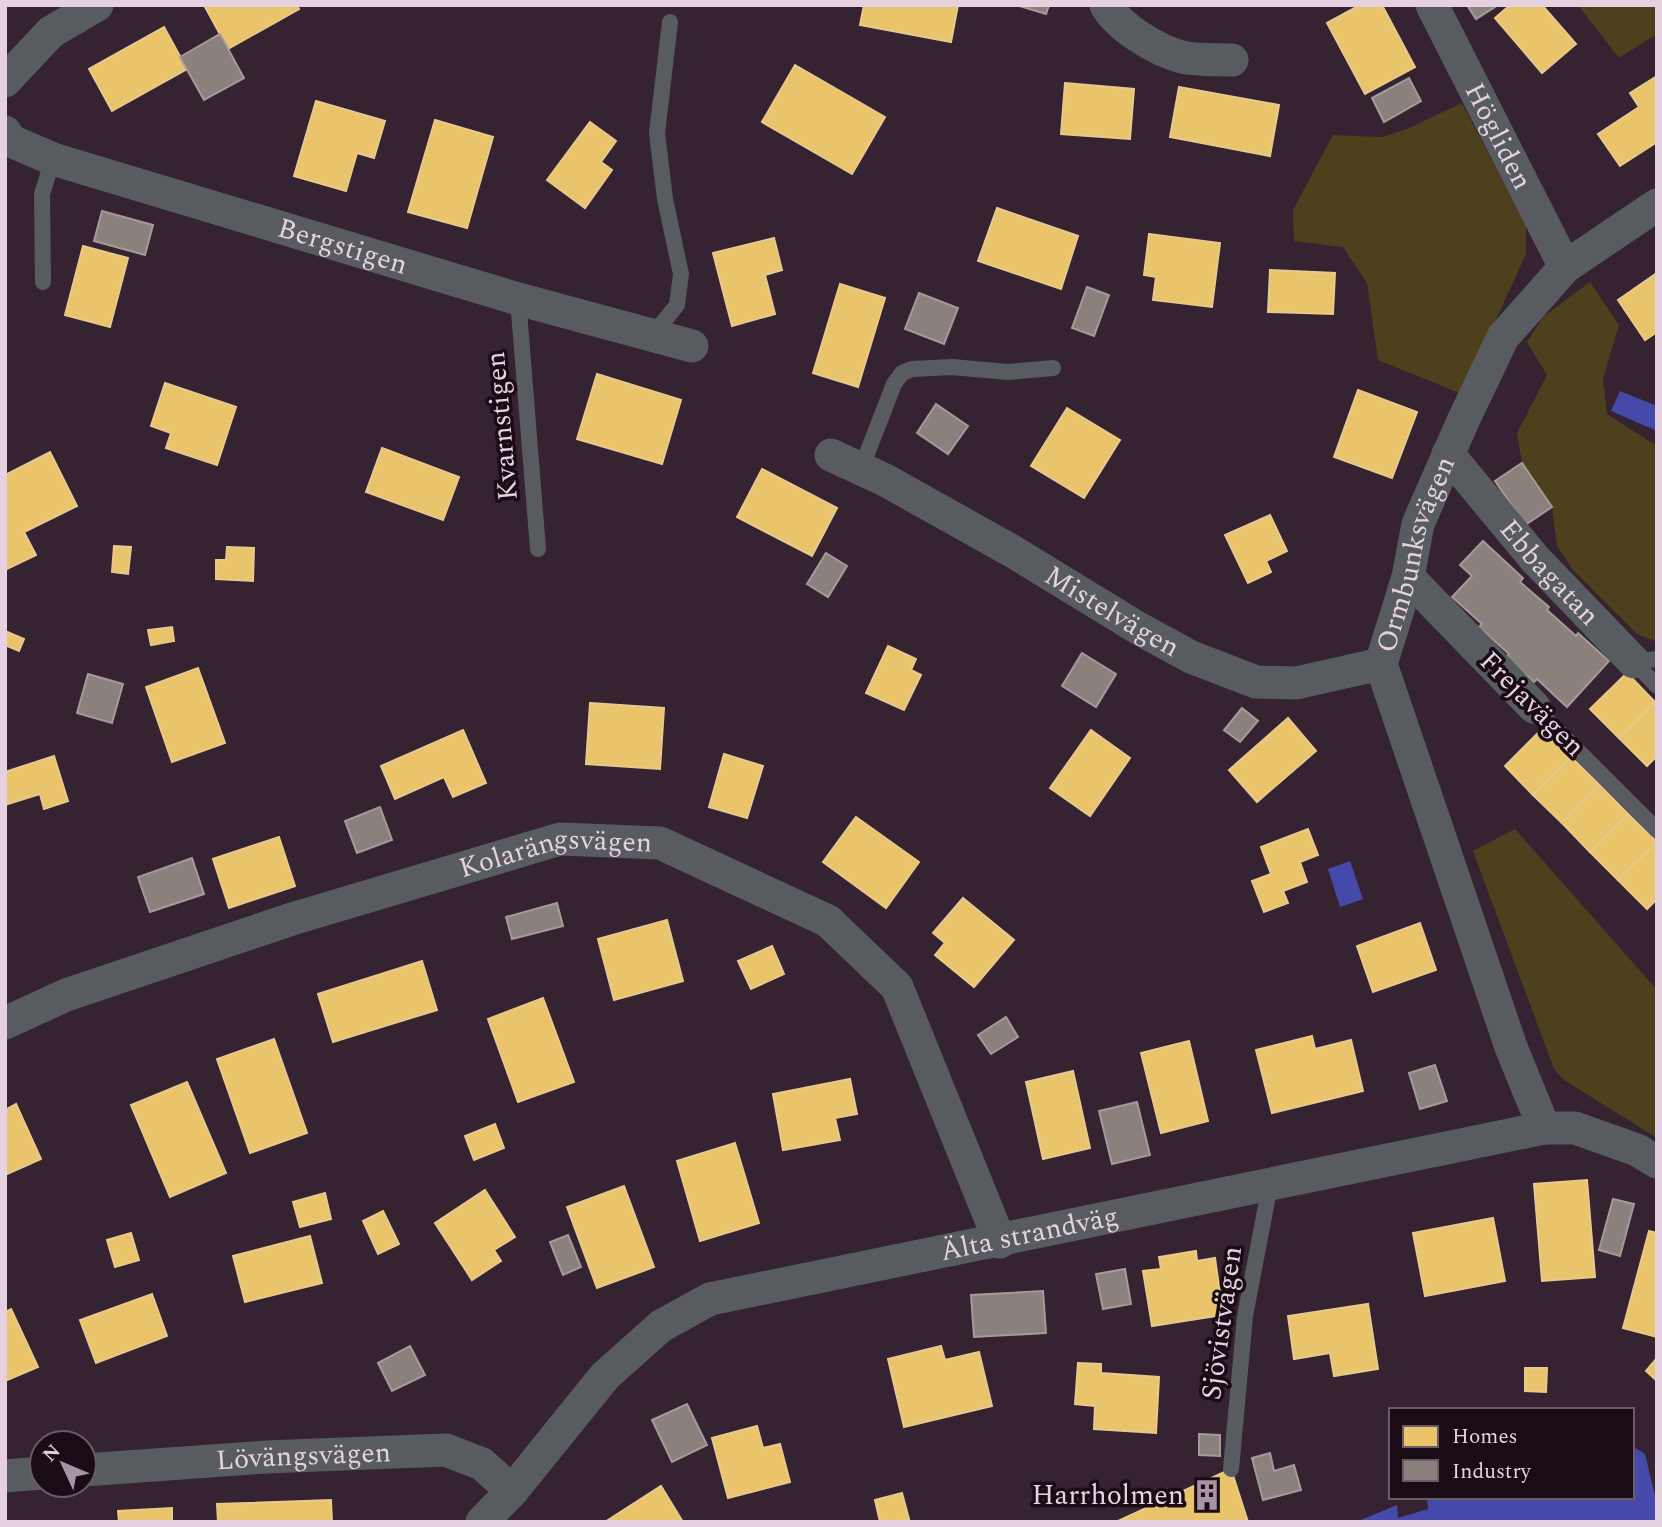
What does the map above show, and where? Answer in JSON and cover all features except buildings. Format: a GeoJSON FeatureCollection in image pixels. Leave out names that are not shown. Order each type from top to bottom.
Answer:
{"type":"FeatureCollection","features":[{"type":"Feature","properties":{"kind":"street"},"geometry":{"type":"LineString","coordinates":[[5,81],[51,32],[97,5]]}},
{"type":"Feature","properties":{"kind":"street"},"geometry":{"type":"LineString","coordinates":[[1106,5],[1111,15],[1146,41],[1183,58],[1232,60]]}},
{"type":"Feature","properties":{"kind":"street","name":"Högliden"},"geometry":{"type":"LineString","coordinates":[[1432,5],[1564,267]]}},
{"type":"Feature","properties":{"kind":"street","name":"Bergstigen"},"geometry":{"type":"LineString","coordinates":[[5,132],[11,141],[53,159],[518,299],[692,346]]}},
{"type":"Feature","properties":{"kind":"street","name":"Ormbunksvägen"},"geometry":{"type":"LineString","coordinates":[[1544,1128],[1507,1035],[1381,664],[1408,578],[1418,524],[1503,337],[1564,267],[1657,205]]}},
{"type":"Feature","properties":{"kind":"street","name":"Ebbagatan"},"geometry":{"type":"LineString","coordinates":[[1448,454],[1535,559],[1645,661]]}},
{"type":"Feature","properties":{"kind":"street","name":"Mistelvägen"},"geometry":{"type":"LineString","coordinates":[[831,455],[1012,551],[1191,657],[1256,682],[1296,684],[1381,664]]}},
{"type":"Feature","properties":{"kind":"street","name":"Frejavägen"},"geometry":{"type":"LineString","coordinates":[[1408,578],[1534,707]]}},
{"type":"Feature","properties":{"kind":"street","name":"Kolarängsvägen"},"geometry":{"type":"LineString","coordinates":[[5,1023],[66,995],[292,919],[560,839],[660,843],[828,921],[897,988],[1000,1241]]}},
{"type":"Feature","properties":{"kind":"street","name":"Älta strandväg"},"geometry":{"type":"LineString","coordinates":[[482,1522],[512,1491],[605,1376],[661,1326],[710,1299],[1544,1128],[1575,1128],[1637,1150],[1657,1162]]}},
{"type":"Feature","properties":{"kind":"street","name":"Lövängsvägen"},"geometry":{"type":"LineString","coordinates":[[98,1469],[266,1457],[446,1451],[482,1464],[512,1491]]}},
{"type":"Feature","properties":{"kind":"street"},"geometry":{"type":"LineString","coordinates":[[5,1476],[28,1474]]}},
{"type":"Feature","properties":{"kind":"lane","name":"Bergstigen"},"geometry":{"type":"LineString","coordinates":[[632,328],[660,326],[677,305],[681,274],[665,199],[657,133],[670,22]]}},
{"type":"Feature","properties":{"kind":"lane"},"geometry":{"type":"LineString","coordinates":[[43,282],[42,194],[53,159]]}},
{"type":"Feature","properties":{"kind":"lane","name":"Kvarnstigen"},"geometry":{"type":"LineString","coordinates":[[518,299],[538,549]]}},
{"type":"Feature","properties":{"kind":"lane"},"geometry":{"type":"LineString","coordinates":[[861,469],[894,384],[902,373],[932,367],[1008,372],[1054,369]]}},
{"type":"Feature","properties":{"kind":"lane","name":"Ebbagatan"},"geometry":{"type":"LineString","coordinates":[[1645,661],[1657,686]]}},
{"type":"Feature","properties":{"kind":"lane","name":"Frejavägen"},"geometry":{"type":"LineString","coordinates":[[1534,707],[1657,830]]}},
{"type":"Feature","properties":{"kind":"lane","name":"Sjövistvägen"},"geometry":{"type":"LineString","coordinates":[[1231,1469],[1245,1316],[1270,1185]]}},
{"type":"Feature","properties":{"kind":"shaded area"},"geometry":{"type":"Polygon","coordinates":[[[1578,5],[1657,5],[1657,34],[1619,58],[1578,5]]]}},
{"type":"Feature","properties":{"kind":"shaded area"},"geometry":{"type":"Polygon","coordinates":[[[1462,103],[1526,226],[1526,254],[1462,394],[1378,360],[1367,283],[1343,247],[1294,241],[1293,210],[1333,135],[1383,137],[1407,129],[1462,103]]]}},
{"type":"Feature","properties":{"kind":"shaded area"},"geometry":{"type":"Polygon","coordinates":[[[1590,282],[1619,325],[1603,379],[1607,414],[1657,446],[1657,642],[1637,634],[1573,570],[1557,546],[1552,507],[1522,463],[1517,433],[1547,375],[1527,342],[1543,317],[1590,282]]]}},
{"type":"Feature","properties":{"kind":"shaded area"},"geometry":{"type":"Polygon","coordinates":[[[1620,391],[1657,406],[1657,431],[1611,411],[1620,391]]]}},
{"type":"Feature","properties":{"kind":"shaded area"},"geometry":{"type":"Polygon","coordinates":[[[1515,829],[1657,990],[1657,1138],[1564,1080],[1554,1069],[1473,851],[1515,829]]]}},
{"type":"Feature","properties":{"kind":"shaded area"},"geometry":{"type":"Polygon","coordinates":[[[1350,861],[1363,899],[1340,907],[1328,869],[1350,861]]]}},
{"type":"Feature","properties":{"kind":"shaded area"},"geometry":{"type":"Polygon","coordinates":[[[1634,1447],[1645,1454],[1657,1504],[1657,1522],[1356,1522],[1397,1505],[1398,1518],[1428,1509],[1427,1499],[1634,1499],[1634,1447]]]}},
{"type":"Feature","properties":{"kind":"place","name":"Harrholmen"},"geometry":{"type":"Point","coordinates":[1207,1495]}}]}
